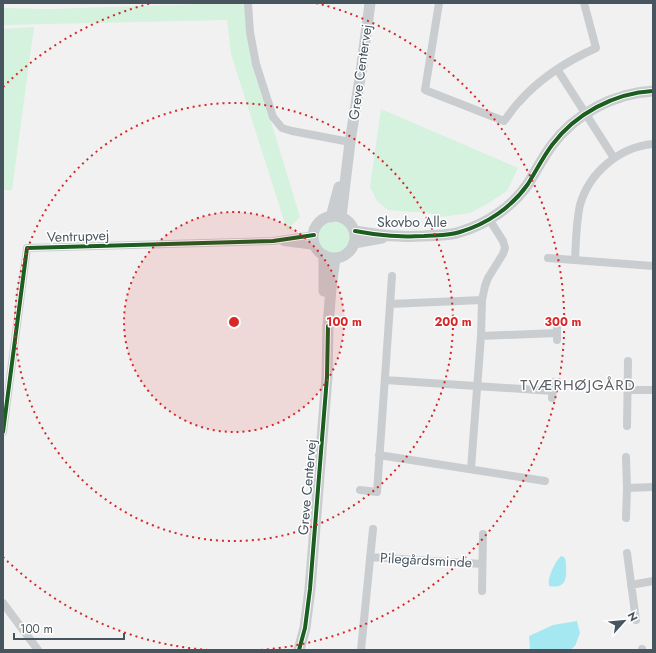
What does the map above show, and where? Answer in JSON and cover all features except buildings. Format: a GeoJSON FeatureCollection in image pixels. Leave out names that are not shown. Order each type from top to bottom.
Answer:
{"type":"FeatureCollection","features":[{"type":"Feature","properties":{"kind":"street"},"geometry":{"type":"LineString","coordinates":[[248,3],[250,32],[256,64],[273,117],[282,128],[350,142]]}},
{"type":"Feature","properties":{"kind":"street","name":"Greve Centervej"},"geometry":{"type":"LineString","coordinates":[[336,217],[348,158],[370,3]]}},
{"type":"Feature","properties":{"kind":"street"},"geometry":{"type":"LineString","coordinates":[[439,3],[425,90],[504,121],[537,84],[576,57],[596,48],[584,3]]}},
{"type":"Feature","properties":{"kind":"street"},"geometry":{"type":"LineString","coordinates":[[557,69],[614,158]]}},
{"type":"Feature","properties":{"kind":"street","name":"Skovbo Alle"},"geometry":{"type":"LineString","coordinates":[[354,237],[445,235],[475,227],[502,211],[519,194],[528,184],[551,146],[573,123],[586,113],[606,102],[628,95],[653,91]]}},
{"type":"Feature","properties":{"kind":"street"},"geometry":{"type":"LineString","coordinates":[[575,260],[580,205],[593,178],[614,158],[630,150],[653,144]]}},
{"type":"Feature","properties":{"kind":"street"},"geometry":{"type":"LineString","coordinates":[[336,217],[347,220],[352,225],[354,237],[352,249],[341,257],[330,256],[319,251],[315,240],[316,228],[319,223],[324,219],[336,217]]}},
{"type":"Feature","properties":{"kind":"street"},"geometry":{"type":"LineString","coordinates":[[471,469],[481,336],[482,300],[488,278],[503,254],[505,248],[503,241],[489,219]]}},
{"type":"Feature","properties":{"kind":"street","name":"Ventrupvej"},"geometry":{"type":"LineString","coordinates":[[3,432],[27,248],[315,240]]}},
{"type":"Feature","properties":{"kind":"street","name":"Greve Centervej"},"geometry":{"type":"LineString","coordinates":[[299,650],[305,628],[310,589],[327,377],[328,326],[324,291],[330,256]]}},
{"type":"Feature","properties":{"kind":"street"},"geometry":{"type":"LineString","coordinates":[[548,258],[653,266]]}},
{"type":"Feature","properties":{"kind":"street"},"geometry":{"type":"LineString","coordinates":[[360,490],[377,492],[392,276]]}},
{"type":"Feature","properties":{"kind":"street"},"geometry":{"type":"LineString","coordinates":[[390,304],[482,300]]}},
{"type":"Feature","properties":{"kind":"street"},"geometry":{"type":"LineString","coordinates":[[481,336],[557,333]]}},
{"type":"Feature","properties":{"kind":"street"},"geometry":{"type":"LineString","coordinates":[[627,426],[628,362]]}},
{"type":"Feature","properties":{"kind":"street"},"geometry":{"type":"LineString","coordinates":[[384,380],[553,391]]}},
{"type":"Feature","properties":{"kind":"street"},"geometry":{"type":"LineString","coordinates":[[628,390],[653,390]]}},
{"type":"Feature","properties":{"kind":"street"},"geometry":{"type":"LineString","coordinates":[[379,454],[545,481]]}},
{"type":"Feature","properties":{"kind":"street"},"geometry":{"type":"LineString","coordinates":[[626,457],[626,518]]}},
{"type":"Feature","properties":{"kind":"street"},"geometry":{"type":"LineString","coordinates":[[627,488],[653,487]]}},
{"type":"Feature","properties":{"kind":"street","name":"Pilegårdsminde"},"geometry":{"type":"LineString","coordinates":[[361,650],[373,529]]}},
{"type":"Feature","properties":{"kind":"street","name":"Pilegårdsminde"},"geometry":{"type":"LineString","coordinates":[[482,591],[484,534]]}},
{"type":"Feature","properties":{"kind":"street"},"geometry":{"type":"LineString","coordinates":[[626,553],[636,620]]}},
{"type":"Feature","properties":{"kind":"street","name":"Pilegårdsminde"},"geometry":{"type":"LineString","coordinates":[[370,557],[482,564]]}},
{"type":"Feature","properties":{"kind":"street"},"geometry":{"type":"LineString","coordinates":[[631,585],[653,581]]}},
{"type":"Feature","properties":{"kind":"street"},"geometry":{"type":"LineString","coordinates":[[3,603],[38,650]]}},
{"type":"Feature","properties":{"kind":"green space"},"geometry":{"type":"Polygon","coordinates":[[[246,3],[252,59],[300,217],[287,230],[231,54],[227,20],[3,25],[3,8],[49,9],[246,3]]]}},
{"type":"Feature","properties":{"kind":"green space"},"geometry":{"type":"Polygon","coordinates":[[[34,27],[12,190],[3,190],[3,29],[34,27]]]}},
{"type":"Feature","properties":{"kind":"green space"},"geometry":{"type":"Polygon","coordinates":[[[381,109],[518,168],[507,191],[470,213],[440,217],[429,213],[388,210],[377,201],[370,187],[381,109]]]}},
{"type":"Feature","properties":{"kind":"green space"},"geometry":{"type":"Polygon","coordinates":[[[335,219],[345,222],[351,228],[354,238],[351,248],[345,254],[335,257],[325,254],[319,248],[316,238],[319,228],[325,222],[335,219]]]}},
{"type":"Feature","properties":{"kind":"water"},"geometry":{"type":"Polygon","coordinates":[[[561,556],[564,557],[566,561],[566,575],[564,582],[559,586],[549,586],[552,570],[557,560],[561,556]]]}},
{"type":"Feature","properties":{"kind":"water"},"geometry":{"type":"Polygon","coordinates":[[[577,621],[580,633],[575,646],[570,650],[530,650],[529,636],[553,625],[577,621]]]}},
{"type":"Feature","properties":{"kind":"cycle path"},"geometry":{"type":"LineString","coordinates":[[355,231],[381,235],[424,236],[451,234],[470,229],[498,214],[522,192],[552,145],[572,124],[596,107],[610,101],[624,96],[653,91]]}},
{"type":"Feature","properties":{"kind":"cycle path"},"geometry":{"type":"LineString","coordinates":[[3,432],[27,248],[273,241],[314,235]]}},
{"type":"Feature","properties":{"kind":"cycle path"},"geometry":{"type":"LineString","coordinates":[[299,650],[305,628],[310,589],[327,377],[328,326]]}},
{"type":"Feature","properties":{"kind":"district","name":"TVÆRHØJGÅRD"},"geometry":{"type":"Point","coordinates":[578,385]}}]}
